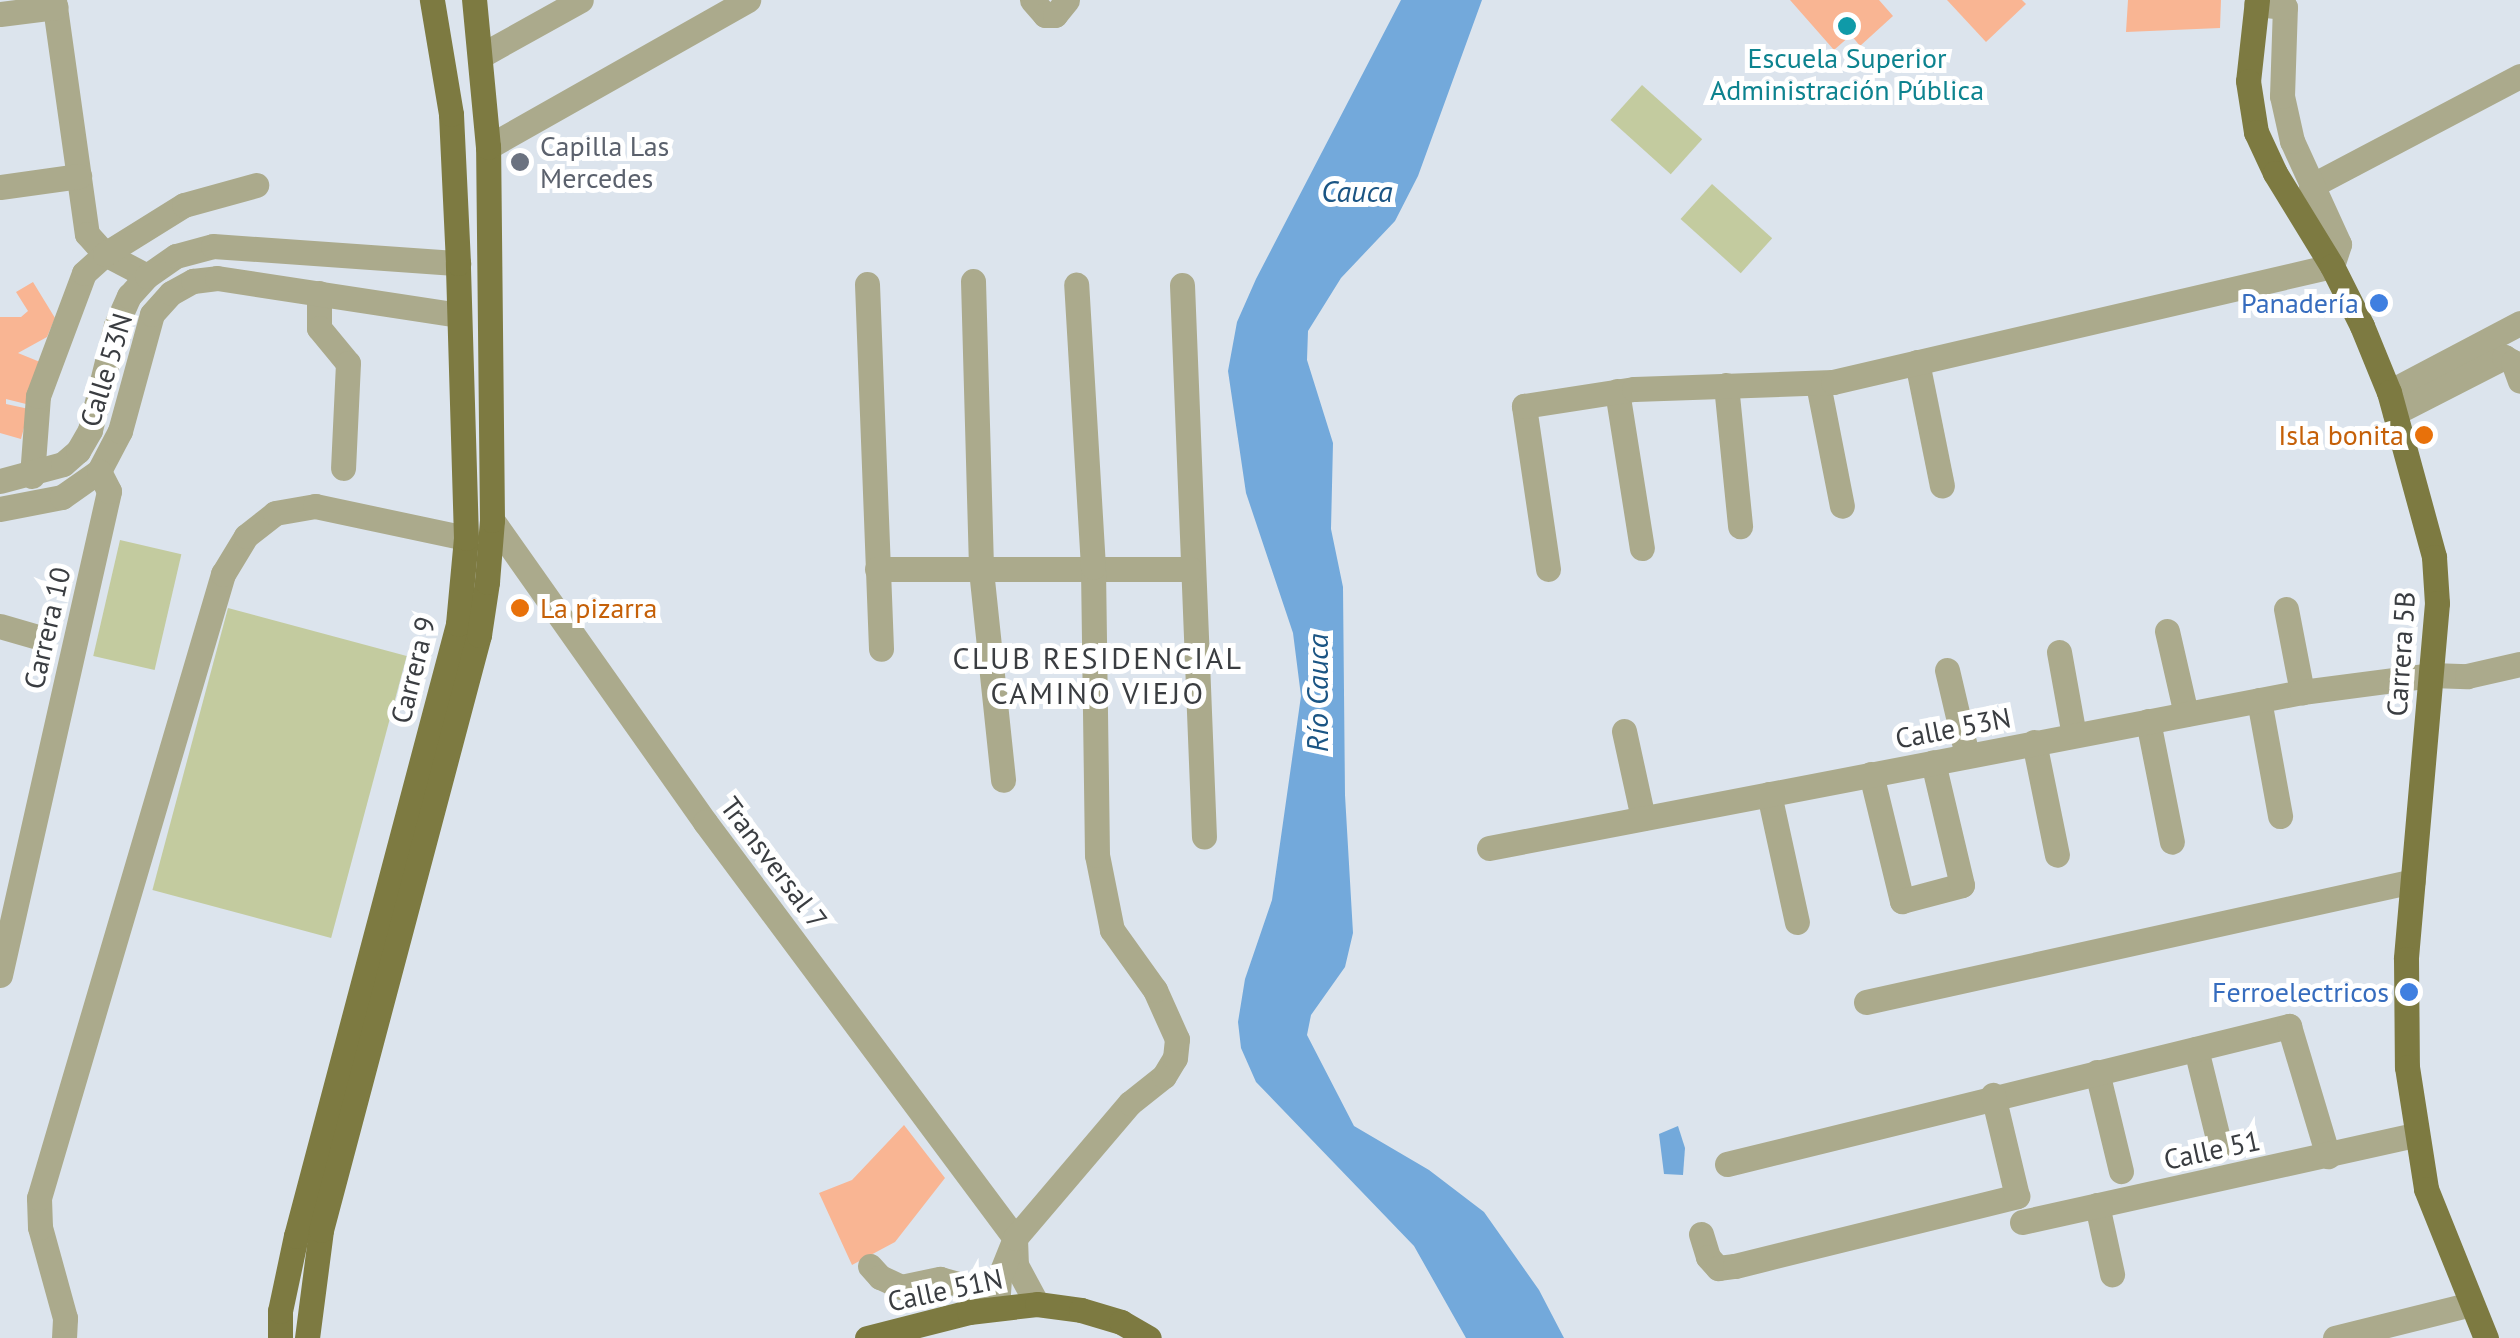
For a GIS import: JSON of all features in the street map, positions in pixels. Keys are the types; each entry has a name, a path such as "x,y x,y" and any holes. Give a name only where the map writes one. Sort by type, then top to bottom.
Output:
{"main road":[{"name":"Carrera 9","path":"280,1338 280,1311 296,1236 458,624 466,538 458,262 451,114 432,0"},
{"name":"Carrera 9","path":"307,1338 320,1230 479,635 492,520 488,146 474,0"},
{"name":"Carrera 5B","path":"2257,2 2248,81 2256,132 2274,174 2332,266 2392,403 2434,557 2438,603 2404,1009 2414,1136 2426,1189 2486,1338"},
{"name":"Calle 51N","path":"867,1338 997,1301 1037,1304 1108,1318 1149,1338"}],"street":[{"path":"488,146 748,0"},
{"path":"1032,0 1045,16 1055,15 1067,0"},
{"path":"482,55 574,2"},
{"path":"1548,570 1524,406 1617,392 1726,384 1818,384 2332,266 2339,244 2292,141 2282,96 2286,7 2257,2"},
{"path":"0,14 55,4 87,234 105,254 147,276"},
{"path":"2311,186 2520,76"},
{"path":"0,187 79,176"},
{"path":"32,476 43,380 84,273 105,254 184,205 256,184"},
{"name":"Calle 53N","path":"0,482 32,476 63,464 90,430 116,325 129,296 147,276 176,256 213,246 458,262"},
{"name":"Calle 53N","path":"0,508 62,497 99,471 120,431 142,338 152,314 171,293 192,281 217,278 458,315"},
{"path":"973,281 981,570 1003,780"},
{"path":"867,284 881,649"},
{"path":"870,1266 880,1277 902,1287 940,1279 997,1301 1005,1256 1015,1238 1130,1103 1164,1076 1176,1058 1177,1039 1155,990 1112,930 1096,855 1094,567 1076,284"},
{"path":"1182,285 1190,569 1204,837"},
{"path":"320,293 319,328 348,363 344,468"},
{"path":"2392,403 2520,323"},
{"path":"2392,403 2504,358 2512,362 2520,381"},
{"path":"1917,362 1942,486"},
{"path":"1726,384 1740,526"},
{"path":"1818,384 1842,506"},
{"path":"1617,392 1642,548"},
{"name":"Carrera 10","path":"0,975 109,491 99,471"},
{"path":"64,1338 64,1318 40,1228 39,1198 223,574 246,536 275,513 315,506 466,538"},
{"name":"Transversal 7","path":"492,520 705,822 1015,1238"},
{"path":"878,569 1190,569"},
{"path":"2286,609 2302,692"},
{"path":"0,626 41,638"},
{"path":"2167,631 2186,714"},
{"path":"2059,652 2074,735"},
{"name":"Calle 53N","path":"1489,848 2302,692 2430,675 2467,676 2520,664"},
{"path":"1946,670 1967,756"},
{"path":"2259,700 2280,816"},
{"path":"2148,722 2172,842"},
{"path":"1624,731 1643,818"},
{"path":"2034,742 2057,855"},
{"path":"1871,774 1902,901 1962,886 1933,762"},
{"path":"1768,794 1798,922"},
{"path":"1866,1002 2413,881"},
{"path":"1727,1164 2289,1026 2328,1156"},
{"path":"2196,1049 2220,1147"},
{"path":"2097,1072 2121,1170"},
{"path":"1701,1234 1708,1257 1718,1268 1735,1266 2017,1196 1993,1096"},
{"name":"Calle 51","path":"2022,1222 2414,1136"},
{"path":"2098,1205 2112,1274"},
{"path":"1015,1238 1016,1265 1037,1304"},
{"path":"2335,1338 2471,1304"}],"green space":[{"path":"1642,85 1702,139 1671,174 1611,120"},
{"path":"1712,184 1772,238 1741,273 1681,219"},
{"path":"120,540 181,554 155,670 93,656"},
{"path":"228,608 407,656 331,938 152,890"}],"water":[{"name":"Cauca","path":"1401,0 1482,0 1418,176 1395,221 1341,278 1308,331 1307,360 1333,443 1331,529 1343,587 1345,795 1353,933 1345,967 1311,1015 1307,1035 1354,1126 1429,1170 1484,1212 1539,1290 1564,1338 1466,1338 1414,1246 1256,1082 1241,1048 1238,1022 1245,979 1272,900 1301,696 1293,633 1246,493 1228,371 1237,322 1256,279"},
{"path":"1678,1126 1685,1148 1683,1175 1664,1174 1659,1134"}],"building":[{"name":"Escuela Superior Administración Pública","path":"1790,0 1879,0 1893,16 1860,46 1851,35 1834,50"},
{"name":"Escuela Superior Administración Pública","path":"1947,0 2022,0 2026,4 1986,42"},
{"path":"2128,0 2221,0 2220,28 2126,32"},
{"path":"33,282 55,318 47,337 18,353 40,362 30,405 6,399 6,404 29,409 21,439 0,433 0,317 21,317 28,311 16,292"},
{"path":"904,1125 945,1178 895,1242 852,1265 819,1193 852,1180"}],"place":[{"name":"Escuela Superior Administración Pública","path":"1847,26"},
{"name":"Capilla Las Mercedes","path":"520,162"},
{"name":"Panadería","path":"2379,303"},
{"name":"Isla bonita","path":"2424,435"},
{"name":"La pizarra","path":"520,608"},
{"name":"Ferroelectricos","path":"2409,992"}],"district":[{"name":"CLUB RESIDENCIAL CAMINO VIEJO","path":"1098,675"}],"water label":[{"name":"Río Cauca","path":"1317,693"}]}
